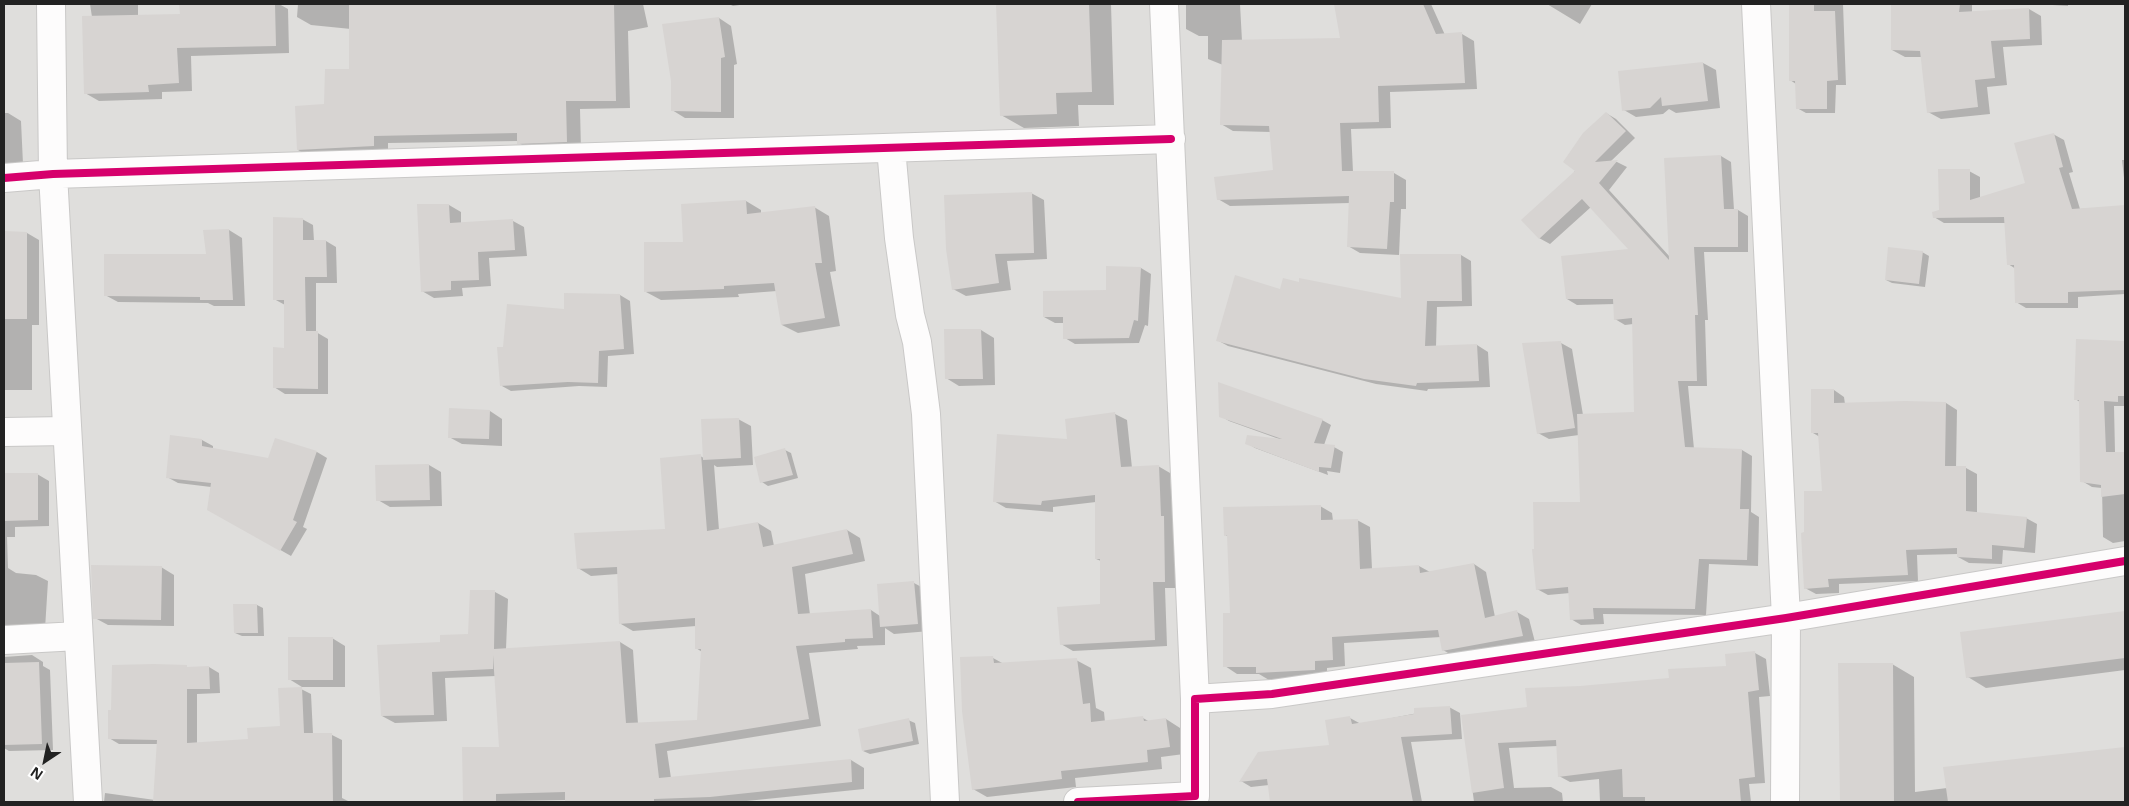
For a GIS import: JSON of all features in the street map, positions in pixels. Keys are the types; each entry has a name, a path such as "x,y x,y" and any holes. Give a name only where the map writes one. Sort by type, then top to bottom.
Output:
{"street":[{"path":"51,4 53,174 88,802"},
{"path":"1078,802 1195,799 1195,699 1164,4"},
{"path":"1756,4 1786,618 1785,802"},
{"path":"4,178 53,174 1171,140"},
{"path":"891,148 898,238 910,315 917,342 926,414 945,802"},
{"path":"4,432 67,431"},
{"path":"1195,699 1272,694 1786,618 2125,561"},
{"path":"4,640 78,636"}],"shaded area":[{"path":"4,4 2125,4 2125,802 4,802"}],"building":[{"path":"179,4 275,4 276,46 177,48 179,83 148,85 149,92 84,94 82,16 180,14"},
{"path":"349,4 614,4 616,101 566,101 567,142 517,144 517,133 374,136 374,146 297,150 295,106 324,104 325,69 349,69"},
{"path":"996,4 1089,4 1092,92 1056,93 1057,114 1000,116"},
{"path":"1334,4 1423,4 1436,34 1462,32 1465,83 1378,86 1379,122 1340,123 1342,171 1394,171 1394,202 1390,202 1387,249 1347,247 1349,196 1217,200 1214,177 1273,170 1269,126 1220,125 1222,40 1340,38"},
{"path":"1789,4 1814,4 1814,11 1835,11 1838,80 1827,81 1827,109 1796,109 1795,81 1789,81"},
{"path":"1891,4 1960,4 1959,12 2029,8 2030,39 1991,41 1995,78 1975,80 1978,107 1927,113 1920,51 1891,50"},
{"path":"719,17 725,57 721,58 721,112 671,111 671,81 662,24"},
{"path":"1703,62 1708,101 1662,106 1661,97 1650,108 1622,111 1618,71"},
{"path":"1606,112 1626,131 1595,162 1618,160 1599,183 1669,260 1664,158 1721,155 1724,209 1738,209 1738,247 1694,247 1698,315 1695,315 1697,381 1678,381 1685,447 1742,449 1740,509 1749,509 1747,560 1699,559 1695,609 1593,608 1594,619 1570,620 1568,587 1536,590 1532,549 1534,549 1533,502 1580,502 1577,414 1634,412 1632,318 1614,320 1613,299 1566,299 1561,256 1628,249 1582,199 1539,239 1521,220 1575,171 1563,162 1583,133"},
{"path":"2054,133 2063,167 2059,168 2072,209 2125,205 2125,290 2068,292 2068,303 2015,303 2014,265 2007,265 2004,217 1933,218 1932,212 1939,210 1938,169 1970,169 1970,200 2025,183 2014,143"},
{"path":"1032,192 1034,253 995,254 999,283 952,290 946,249 944,195"},
{"path":"746,200 747,214 815,206 822,263 815,263 825,318 781,325 774,283 724,286 724,289 644,292 644,242 683,242 681,204"},
{"path":"417,204 449,204 450,223 513,219 515,250 478,252 479,280 451,281 451,290 421,292"},
{"path":"273,217 303,218 303,240 326,240 327,277 305,277 306,331 318,331 318,389 273,388 273,347 284,348 284,300 273,300"},
{"path":"229,229 233,300 200,300 200,297 104,296 104,254 206,254 203,230"},
{"path":"4,231 27,232 27,319 4,319"},
{"path":"1888,247 1923,251 1919,284 1885,280"},
{"path":"1400,254 1461,254 1462,301 1427,301 1425,346 1477,344 1479,381 1417,383 1416,386 1364,379 1216,341 1235,275 1280,289 1283,278 1299,282 1299,278 1401,298"},
{"path":"1106,266 1141,267 1138,321 1134,320 1129,338 1063,339 1063,317 1043,317 1043,291 1106,290"},
{"path":"564,293 620,294 624,349 599,351 598,383 568,382 500,386 497,347 503,347 507,304 564,309"},
{"path":"944,329 981,329 983,379 945,379"},
{"path":"2076,339 2125,341 2125,396 2118,396 2118,402 2104,401 2106,452 2125,452 2125,494 2101,497 2101,485 2080,482 2079,400 2074,400"},
{"path":"1561,341 1575,428 1537,434 1522,343"},
{"path":"1218,382 1323,419 1314,443 1335,445 1331,468 1319,467 1319,472 1245,444 1247,435 1282,439 1219,417"},
{"path":"1811,389 1834,389 1834,403 1946,402 1945,466 1966,466 1966,511 2027,517 2024,548 1992,545 1992,559 1957,557 1957,548 1906,550 1908,575 1828,579 1829,587 1804,589 1801,533 1804,532 1804,491 1822,491 1818,433 1811,433"},
{"path":"449,408 490,410 489,439 448,438"},
{"path":"1115,412 1121,467 1159,465 1161,516 1164,516 1165,582 1153,582 1155,640 1060,645 1057,607 1100,604 1100,559 1095,559 1095,495 1042,501 1041,505 993,502 997,434 1067,439 1065,419"},
{"path":"739,418 741,458 703,460 701,419"},
{"path":"170,435 202,439 202,446 268,458 275,438 317,451 293,520 297,522 280,551 207,510 211,483 166,478"},
{"path":"785,448 793,475 760,483 754,457"},
{"path":"701,454 707,531 758,522 763,547 847,529 853,554 792,567 798,614 871,609 873,638 845,639 845,642 796,646 809,719 655,744 659,778 851,759 852,782 710,797 654,799 654,802 565,802 565,792 496,794 496,802 463,802 462,747 499,747 493,655 493,669 432,672 434,715 381,716 377,645 440,642 440,635 468,634 470,590 495,590 494,649 620,641 626,723 697,720 701,649 695,649 695,618 619,624 617,567 577,569 574,533 665,529 660,458"},
{"path":"429,464 430,500 376,501 375,465"},
{"path":"4,473 38,473 38,520 4,521"},
{"path":"1321,505 1321,520 1358,519 1360,569 1419,565 1420,573 1474,563 1485,618 1517,610 1523,636 1442,651 1438,630 1332,637 1333,660 1315,661 1315,670 1256,673 1256,667 1223,667 1223,613 1230,613 1227,535 1224,536 1223,507"},
{"path":"91,565 162,566 161,620 93,619"},
{"path":"914,581 918,624 880,627 877,584"},
{"path":"233,604 257,604 258,633 234,633"},
{"path":"2125,611 2125,658 1966,678 1960,632"},
{"path":"288,637 333,637 333,680 288,680"},
{"path":"1755,651 1759,690 1748,692 1755,777 1739,779 1741,802 1645,802 1645,797 1623,797 1622,769 1558,777 1556,740 1498,743 1504,788 1472,793 1461,715 1527,707 1525,688 1580,686 1669,678 1668,669 1726,666 1725,654"},
{"path":"993,656 994,663 1077,658 1083,704 1090,703 1091,722 1143,716 1144,721 1166,718 1170,747 1147,750 1148,762 1061,771 1062,779 972,790 962,711 960,657"},
{"path":"39,662 42,744 4,745 4,663"},
{"path":"1838,663 1893,663 1894,802 1840,802"},
{"path":"112,665 187,665 187,667 209,666 210,689 187,689 187,743 248,739 247,728 280,726 278,688 302,687 304,733 332,733 333,802 153,802 157,740 108,739 108,710 111,710"},
{"path":"1450,706 1452,734 1401,737 1413,802 1270,802 1267,779 1239,782 1258,752 1329,745 1325,720 1350,716 1352,724 1414,714 1414,708"},
{"path":"909,718 913,741 862,751 858,729"},
{"path":"2125,747 2125,802 1948,802 1943,767"}],"cycle path":[{"path":"4,178 53,174 1171,139"},
{"path":"1078,802 1195,796 1195,699 1272,694 1786,618 2125,561"}]}
